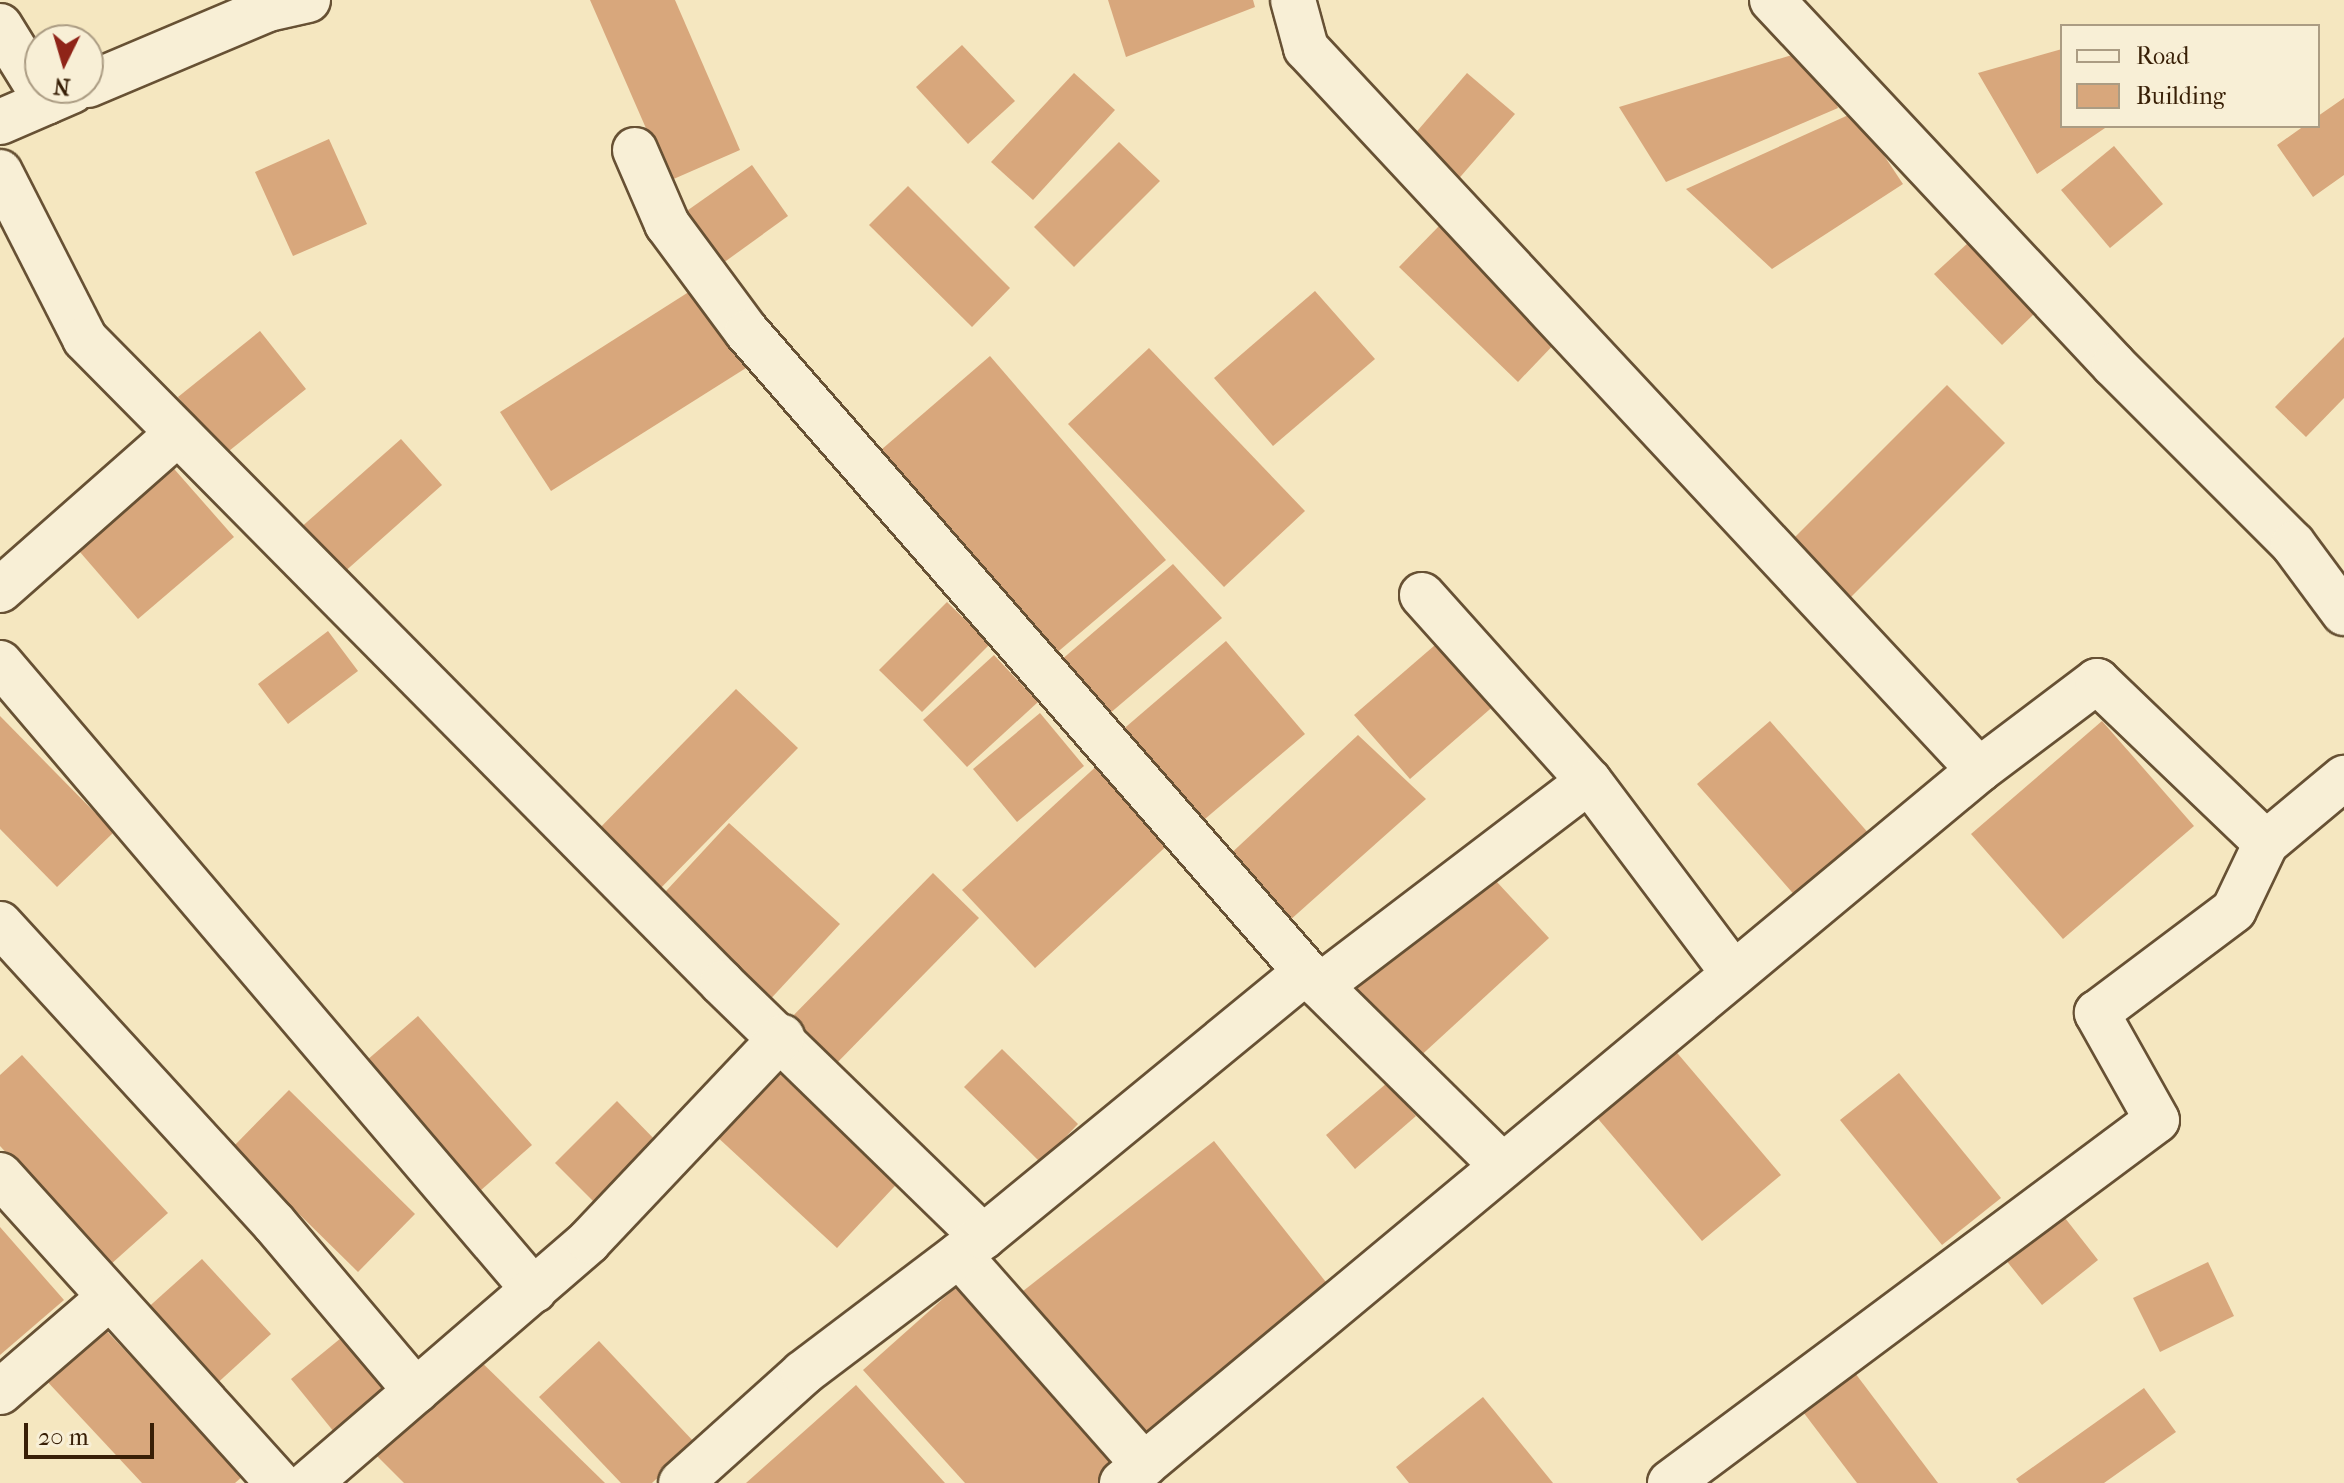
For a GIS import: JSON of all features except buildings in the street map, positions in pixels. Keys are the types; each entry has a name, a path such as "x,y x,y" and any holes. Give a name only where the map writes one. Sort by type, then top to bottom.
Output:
{"street":[{"path":"104,78 268,9 308,0"},
{"path":"1293,0 1306,48 1979,770"},
{"path":"1772,0 2114,365 2293,544 2341,602"},
{"path":"0,26 24,52"},
{"path":"0,122 42,104"},
{"path":"635,150 667,224 747,332 1313,979 1503,1166"},
{"path":"0,172 85,339 722,983 782,1037 971,1246 1133,1474 1979,770 2097,681 2266,843"},
{"path":"0,590 178,433"},
{"path":"1422,595 1589,781 1734,974"},
{"path":"0,663 534,1290"},
{"path":"1670,1483 2157,1120 2097,1013 2234,910 2266,843 2344,778"},
{"path":"681,1483 803,1373 1313,979 1589,781"},
{"path":"0,924 274,1223 416,1391"},
{"path":"309,1483 600,1230 782,1037"},
{"path":"0,1175 278,1483"},
{"path":"0,1392 110,1297"}]}
